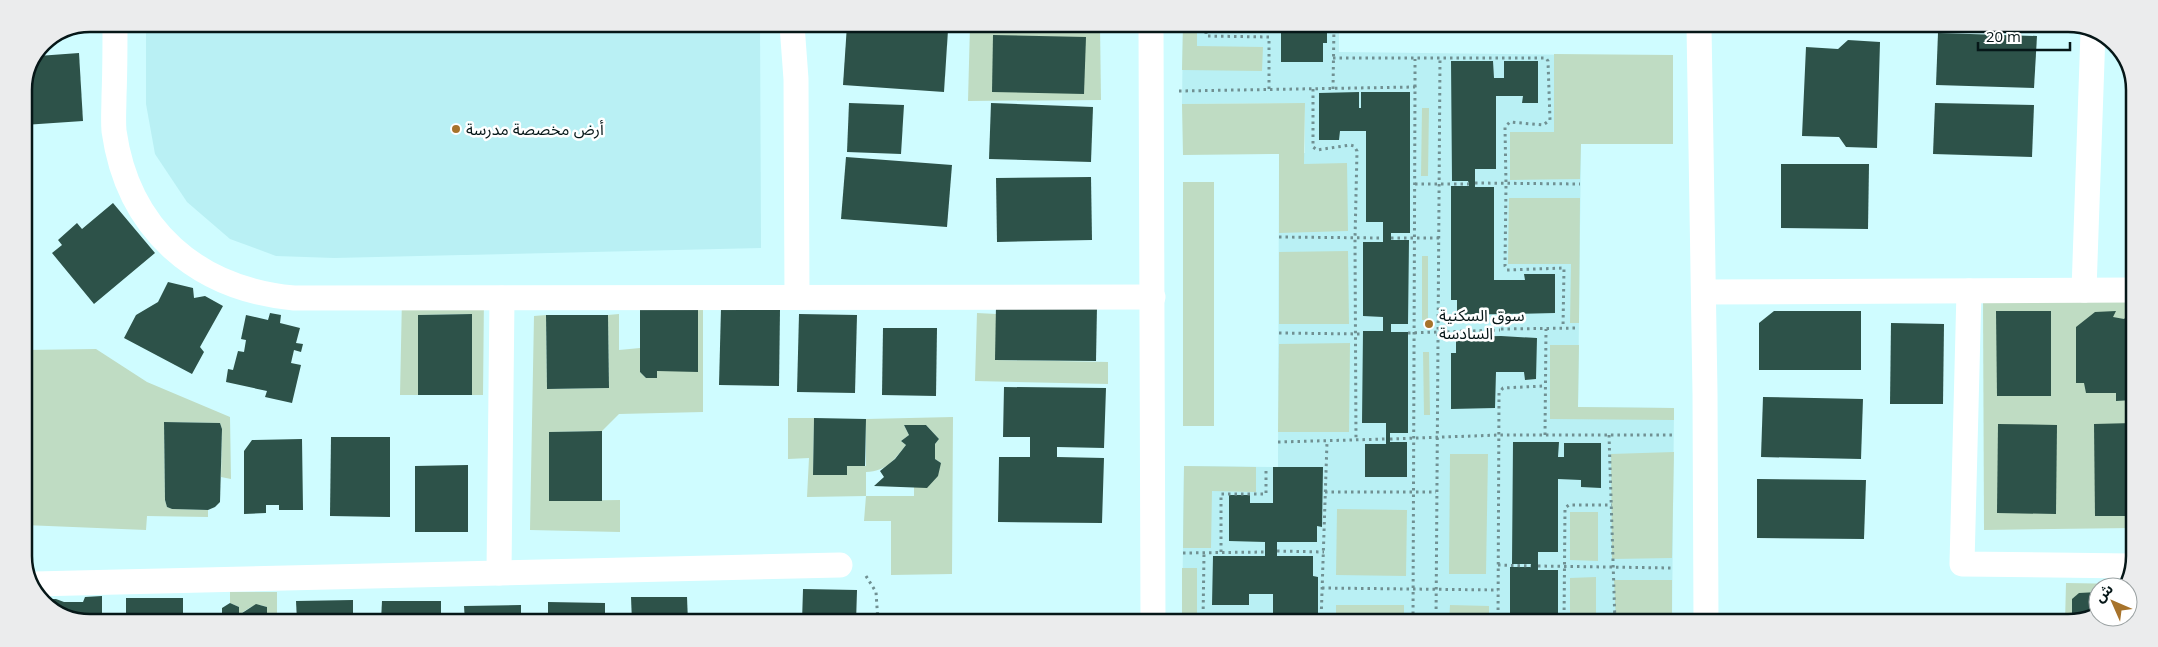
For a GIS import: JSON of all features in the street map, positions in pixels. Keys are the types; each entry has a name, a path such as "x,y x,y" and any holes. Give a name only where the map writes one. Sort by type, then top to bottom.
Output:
{"street":[{"path":"116,32 114,129 126,181 138,205 153,226 191,264 215,278 266,296 294,298 1153,297"},
{"path":"793,32 796,79 797,297"},
{"path":"1151,32 1153,614"},
{"path":"1699,32 1704,292 1706,614"},
{"path":"2084,290 2094,39"},
{"path":"1704,292 2125,290"},
{"path":"1970,291 1962,564 2125,566"},
{"path":"498,573 502,298"},
{"path":"39,584 840,565"}],"path":[{"path":"1206,32 1206,36 1269,37 1269,90"},
{"path":"1333,88 1334,32"},
{"path":"1333,58 1546,58 1548,61 1550,120 1543,125 1510,122 1504,127 1506,184 1505,268 1564,268 1564,328"},
{"path":"1413,614 1416,58"},
{"path":"1436,614 1440,58"},
{"path":"1152,91 1415,87"},
{"path":"1313,89 1312,145 1315,149 1350,145 1354,146 1357,151 1355,239 1356,441"},
{"path":"1475,183 1580,184"},
{"path":"1415,184 1469,184"},
{"path":"1279,237 1383,238"},
{"path":"1391,238 1439,238"},
{"path":"1408,333 1579,328"},
{"path":"1545,435 1546,329"},
{"path":"1279,334 1362,334"},
{"path":"1498,614 1499,393 1504,388 1544,386"},
{"path":"1278,442 1326,442 1500,435 1674,435"},
{"path":"1609,435 1615,614"},
{"path":"1321,614 1326,442"},
{"path":"1222,552 1221,494 1266,494 1266,467"},
{"path":"1325,492 1436,492"},
{"path":"1564,614 1566,506 1612,505"},
{"path":"1277,551 1324,552"},
{"path":"1183,553 1265,552"},
{"path":"1203,614 1204,553"},
{"path":"840,565 859,570 873,584 876,592 877,614"},
{"path":"1498,565 1531,566"},
{"path":"1538,566 1672,568"},
{"path":"1322,588 1413,591 1498,590"}],"shaded area":[{"name":"أرض مخصصة مدرسة","path":"146,32 760,32 761,248 334,258 276,256 230,239 187,202 155,154 146,104"},
{"name":"سوق السكنية السادسة","path":"1183,32 1339,32 1339,52 1582,55 1578,407 1674,408 1672,614 1182,614 1184,466 1278,467 1279,154 1305,153 1305,103 1182,104"}],"green space":[{"path":"970,32 1100,32 1101,100 968,101"},
{"path":"1183,32 1197,32 1197,46 1263,47 1262,71 1182,70"},
{"path":"1554,54 1673,55 1673,144 1581,144 1580,179 1510,180 1510,132 1554,132"},
{"path":"1305,103 1304,164 1347,163 1348,231 1279,233 1279,154 1183,155 1182,104"},
{"path":"1422,108 1429,108 1428,176 1421,176"},
{"path":"1183,182 1214,182 1214,426 1183,426"},
{"path":"1509,198 1580,198 1579,323 1570,323 1571,264 1508,264"},
{"path":"1348,251 1349,324 1279,324 1279,252"},
{"path":"1422,256 1428,256 1428,320 1422,320"},
{"path":"484,295 483,395 472,395 472,314 418,315 418,395 400,395 402,297"},
{"path":"2125,296 2126,528 1984,530 1983,297"},
{"path":"703,305 703,412 619,414 602,431 549,432 549,501 620,500 620,532 530,530 534,316 546,315 547,389 609,388 608,315 619,314 619,350 640,348 640,372 646,378 656,378 657,371 698,308"},
{"path":"977,313 996,314 996,360 1108,362 1108,384 975,381"},
{"path":"1350,343 1349,432 1278,432 1279,344"},
{"path":"1550,345 1579,345 1578,407 1674,408 1674,420 1550,419"},
{"path":"96,349 147,382 230,417 231,479 221,477 222,429 220,423 164,422 165,500 167,507 172,509 208,510 208,517 147,516 146,530 33,525 33,350"},
{"path":"1423,352 1429,352 1430,415 1424,415"},
{"path":"953,417 952,574 891,575 891,521 864,521 866,496 807,497 809,458 788,459 788,418 814,418 813,475 847,475 847,466 866,466 866,419","holes":["904,425 926,425 939,439 935,444 935,459 941,463 914,487 914,496 866,496 866,472 879,470 889,464 906,445 901,441 909,435"]},
{"path":"1674,452 1672,558 1612,559 1611,454"},
{"path":"1450,454 1488,454 1486,574 1449,574"},
{"path":"1184,466 1256,467 1256,492 1212,491 1211,548 1183,548"},
{"path":"1337,509 1407,510 1406,576 1336,575"},
{"path":"1570,512 1598,512 1598,561 1570,560"},
{"path":"1182,568 1197,568 1197,614 1182,614"},
{"path":"1596,577 1596,614 1570,614 1570,578"},
{"path":"1614,580 1672,580 1672,614 1616,614"},
{"path":"2066,583 2088,583 2088,610 2065,614"},
{"path":"230,592 277,592 277,614 267,614 267,607 259,605 252,606 239,614 239,607 230,603"},
{"path":"1336,605 1404,605 1404,614 1336,614"},
{"path":"1450,605 1489,606 1489,614 1450,614"}],"building":[{"path":"847,32 948,32 944,92 843,85"},
{"path":"1281,32 1327,32 1327,43 1323,43 1323,62 1281,62"},
{"path":"1938,33 2037,36 2034,88 1936,85"},
{"path":"993,35 1086,37 1084,94 992,92"},
{"path":"1848,40 1880,42 1877,148 1846,147 1839,137 1802,136 1806,47 1838,49"},
{"path":"79,53 83,121 32,124 34,79 37,68 44,56"},
{"path":"1451,61 1493,61 1494,78 1504,78 1504,61 1538,61 1538,103 1522,103 1523,96 1496,96 1496,169 1475,169 1475,187 1494,187 1494,280 1525,280 1524,274 1555,274 1555,313 1457,315 1457,300 1451,300 1451,186 1469,186 1469,184 1468,181 1452,181"},
{"path":"1359,92 1359,108 1361,108 1361,92 1410,92 1410,233 1391,233 1391,240 1409,240 1408,324 1391,324 1391,332 1408,332 1408,433 1390,433 1390,442 1407,442 1407,477 1365,477 1365,444 1386,444 1386,423 1362,423 1363,331 1383,331 1383,317 1363,316 1363,242 1383,242 1383,222 1366,222 1366,131 1340,131 1339,140 1319,140 1319,93"},
{"path":"849,103 904,105 901,154 847,152"},
{"path":"991,103 1093,107 1091,162 989,159"},
{"path":"1935,103 2034,105 2032,157 1933,154"},
{"path":"846,157 952,165 947,227 841,219"},
{"path":"1781,164 1869,164 1868,229 1781,228"},
{"path":"1091,177 1092,240 997,242 996,178"},
{"path":"113,203 155,253 94,304 52,253 62,245 58,240 77,223 82,229"},
{"path":"168,282 193,288 194,298 205,296 223,306 200,347 204,352 192,374 124,338 136,315 158,302"},
{"path":"996,305 1097,306 1096,361 995,360"},
{"path":"698,308 698,372 657,371 657,378 646,378 640,372 640,310"},
{"path":"721,308 780,309 779,386 719,385"},
{"path":"1774,311 1861,311 1861,370 1759,370 1759,323"},
{"path":"1996,311 2051,311 2051,396 1997,396"},
{"path":"2116,311 2113,317 2124,319 2125,318 2126,400 2116,401 2116,393 2086,393 2084,383 2076,383 2076,327 2095,312"},
{"path":"270,313 281,315 280,323 300,328 296,343 303,344 301,352 294,350 291,363 301,365 292,403 265,397 267,391 226,382 228,369 233,370 238,351 244,352 246,340 241,339 246,315 268,320"},
{"path":"472,314 472,395 418,395 418,315"},
{"path":"799,314 857,315 855,393 797,392"},
{"path":"546,315 608,315 609,388 547,389"},
{"path":"1891,323 1944,324 1943,404 1890,404"},
{"path":"883,328 937,328 936,396 882,395"},
{"path":"1501,336 1537,338 1536,379 1525,380 1524,372 1496,372 1495,408 1451,409 1451,353 1456,353 1456,337"},
{"path":"1004,387 1106,388 1104,448 1057,447 1057,457 1104,458 1102,523 998,522 999,457 1030,457 1030,437 1003,437"},
{"path":"1763,397 1863,399 1861,459 1761,457"},
{"path":"814,418 866,419 865,466 847,466 847,475 813,475"},
{"path":"164,422 220,423 222,429 220,502 215,507 208,510 172,509 167,507 165,500"},
{"path":"2126,423 2126,516 2095,516 2094,424"},
{"path":"1998,424 2057,425 2056,514 1997,513"},
{"path":"904,425 926,425 939,439 935,444 935,459 941,463 938,476 927,488 874,486 884,477 880,471 895,459 906,445 901,441 909,435"},
{"path":"602,431 602,501 549,501 549,432"},
{"path":"331,437 390,437 390,517 330,516"},
{"path":"302,439 303,510 279,510 279,505 266,505 266,513 244,514 244,451 252,440"},
{"path":"1513,442 1559,442 1558,457 1564,457 1564,443 1601,443 1601,488 1581,487 1581,480 1558,479 1558,552 1538,552 1538,570 1558,570 1558,614 1510,614 1510,567 1531,567 1531,564 1512,564"},
{"path":"468,465 468,532 415,532 415,466"},
{"path":"1273,467 1323,467 1322,527 1317,526 1317,542 1277,542 1277,556 1313,556 1313,576 1318,577 1318,614 1273,614 1273,594 1249,594 1249,605 1212,605 1213,556 1265,556 1265,542 1229,541 1229,495 1250,495 1250,503 1273,503"},
{"path":"1757,479 1866,480 1864,539 1757,538"},
{"path":"803,589 857,590 856,614 802,614"},
{"path":"2079,593 2088,593 2088,610 2072,614 2072,599"},
{"path":"102,596 102,614 76,613 58,605 51,599 64,602 83,602 85,597"},
{"path":"631,597 687,597 688,614 632,614"},
{"path":"126,598 183,598 183,614 126,614"},
{"path":"353,600 353,614 297,614 296,601"},
{"path":"382,601 441,601 441,614 381,614"},
{"path":"548,602 605,603 605,614 548,614"},
{"path":"230,603 239,607 239,614 222,614 222,608"},
{"path":"256,604 267,607 267,614 241,614"},
{"path":"521,605 521,614 465,614 464,606"}],"place":[{"name":"أرض مخصصة مدرسة","path":"456,129"},
{"name":"سوق السكنية السادسة","path":"1429,324"}]}
